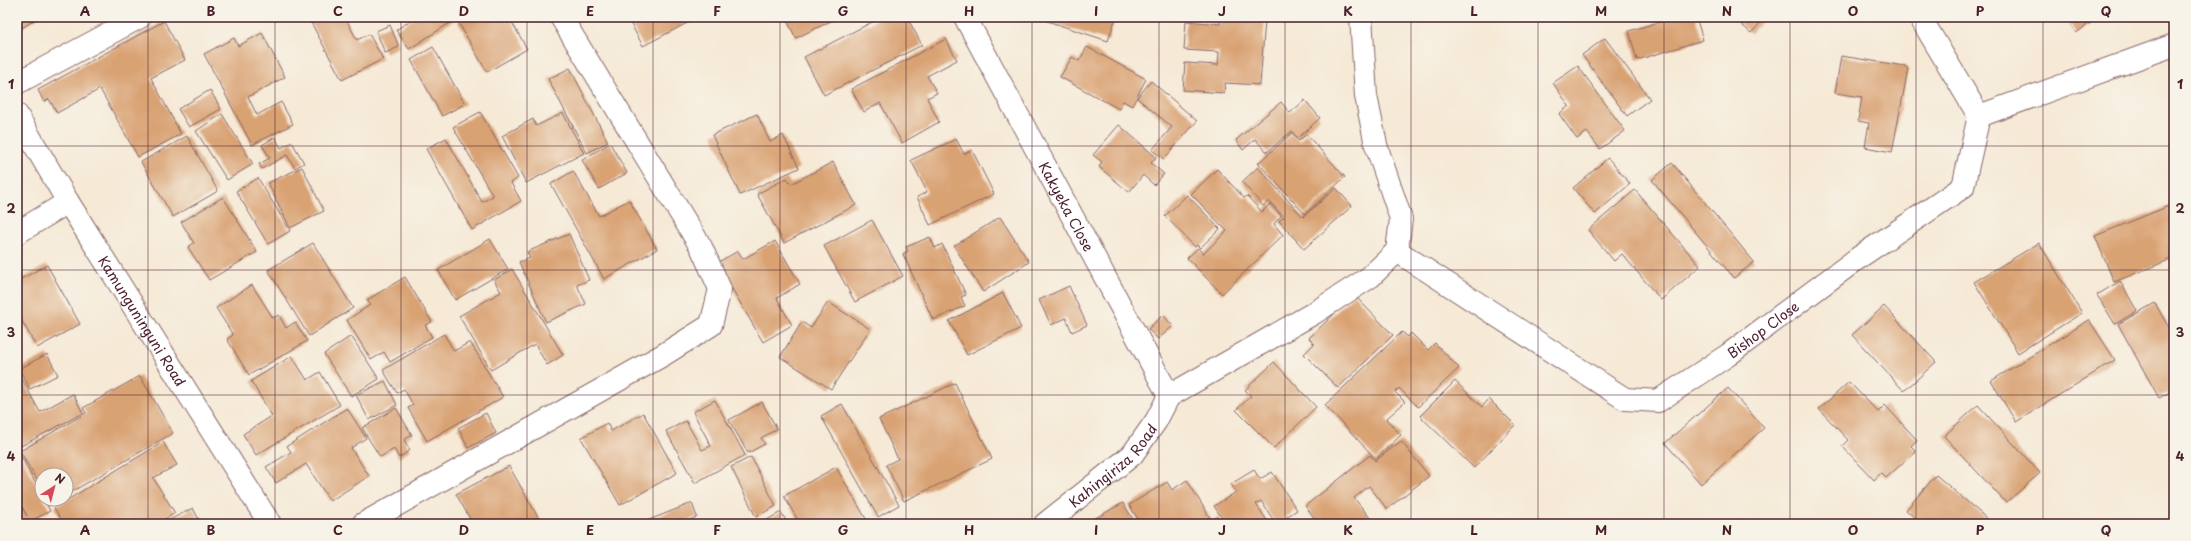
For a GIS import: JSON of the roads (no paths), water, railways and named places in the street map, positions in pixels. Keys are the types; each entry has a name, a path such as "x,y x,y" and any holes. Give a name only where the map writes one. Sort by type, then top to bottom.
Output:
{"street":[{"path":"17,83 140,17"},
{"path":"363,524 662,355 711,325 720,289 701,247 561,17"},
{"name":"Kakyeka Close","path":"965,17 1169,396"},
{"path":"1169,396 1314,313 1370,277 1398,251 1401,219 1376,145 1366,96 1361,17"},
{"path":"1920,17 1979,116 2174,45"},
{"name":"Kamunguninguni Road","path":"17,116 68,202 270,524"},
{"name":"Bishop Close","path":"1398,251 1625,400 1658,402 1728,355 1861,256 1963,187 1979,116"},
{"path":"17,233 68,202"},
{"name":"Kahingiriza Road","path":"1044,524 1132,455 1156,421 1169,396"}]}
